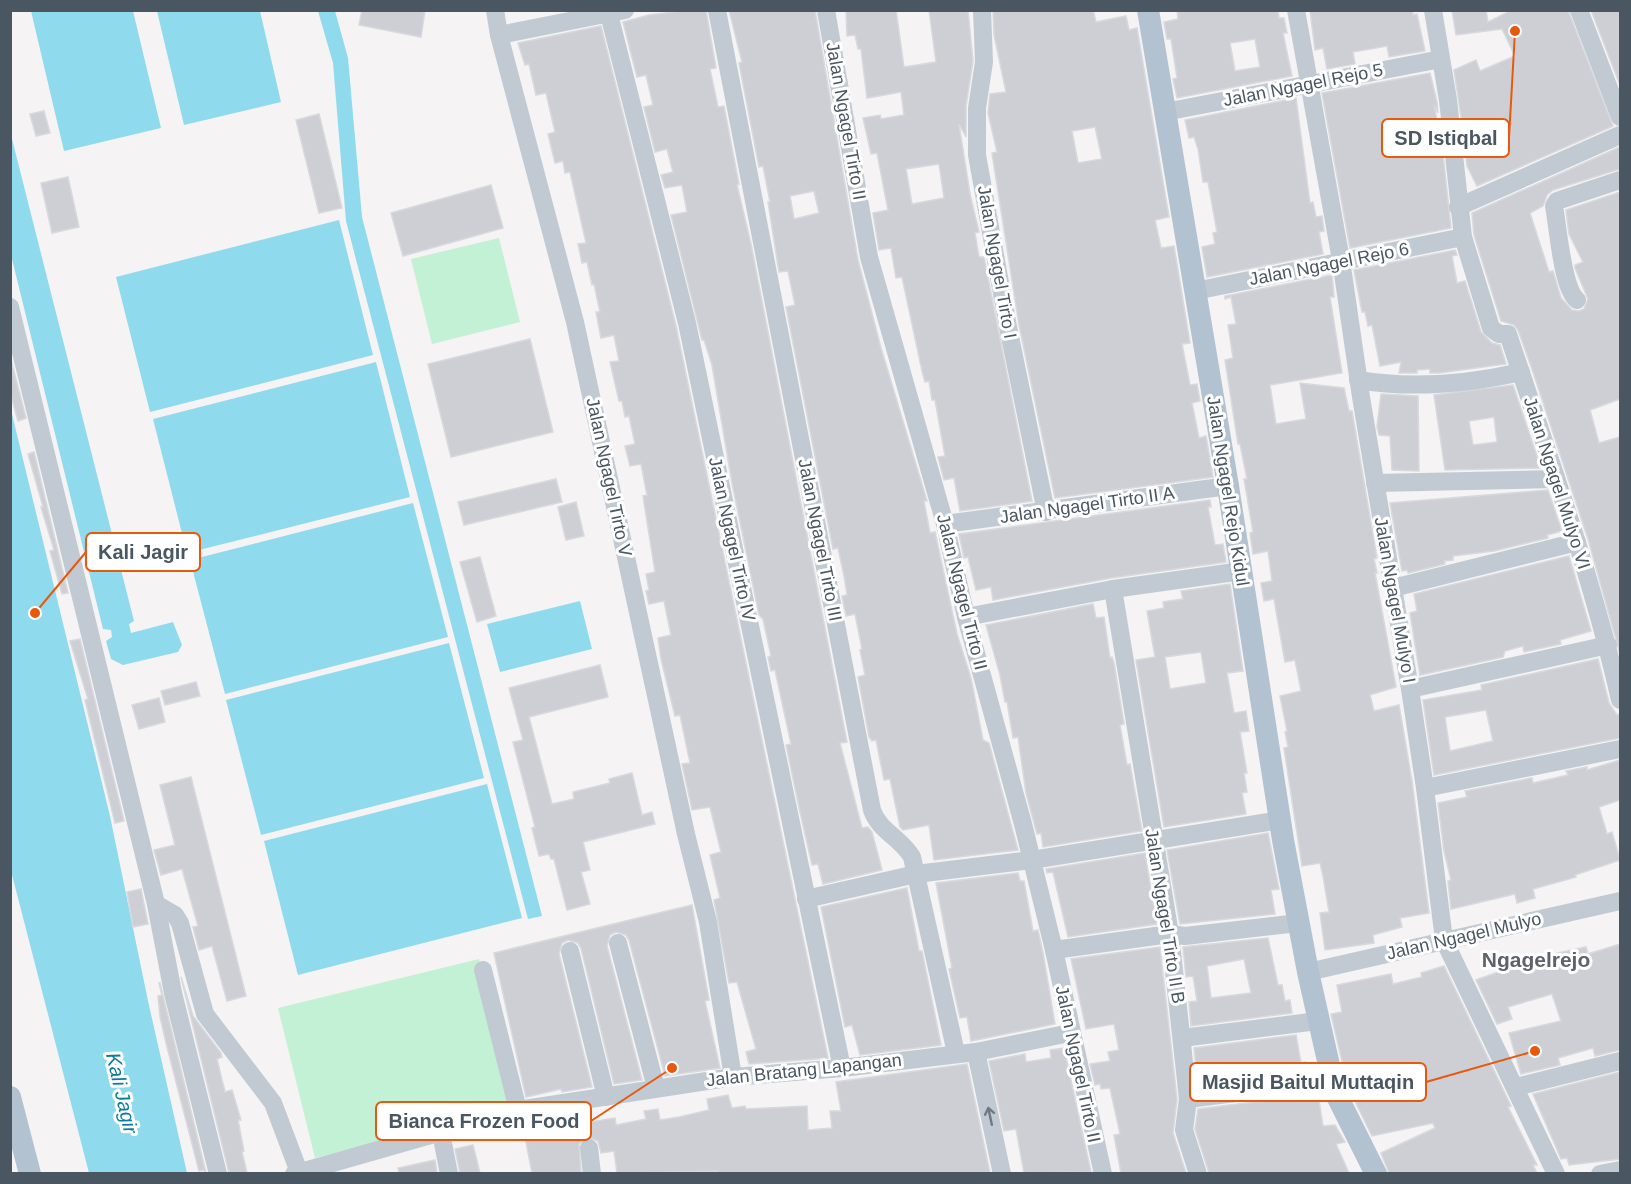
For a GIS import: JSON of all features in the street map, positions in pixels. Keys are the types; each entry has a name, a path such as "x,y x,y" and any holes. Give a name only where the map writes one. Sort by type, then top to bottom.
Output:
{"main road":[{"name":"Jalan Ngagel Rejo Kidul","path":"1148,10 1298,922 1332,1081 1376,1173"},
{"path":"10,1097 22,1160"}],"street":[{"name":"Jalan Ngagel Tirto V","path":"495,10 499,35 575,322 686,834 708,922 733,1077"},
{"name":"Jalan Ngagel Tirto III","path":"717,10 872,810 880,826 906,848 916,874 956,1053"},
{"name":"Jalan Ngagel Tirto II","path":"826,10 869,257 945,524 966,617 1032,860 1102,1173"},
{"name":"Jalan Ngagel Tirto I","path":"982,10 984,62 977,108 977,155 1008,327 1047,512"},
{"name":"Jalan Ngagel Mulyo I","path":"1296,10 1341,260 1358,380 1410,689 1425,788 1438,910 1444,940 1556,1173"},
{"path":"1432,10 1450,118 1463,237"},
{"path":"1580,10 1620,117"},
{"path":"499,35 617,12"},
{"name":"Jalan Ngagel Tirto IV","path":"617,12 687,323 842,1068"},
{"name":"Jalan Ngagel Rejo 5","path":"1165,112 1441,59"},
{"path":"1458,207 1620,135"},
{"path":"1577,300 1572,295 1567,280 1554,206 1557,201 1620,180"},
{"name":"Jalan Ngagel Rejo 6","path":"1195,291 1463,237"},
{"name":"Jalan Ngagel Mulyo VI","path":"1463,237 1491,328 1499,334 1508,334 1521,372 1577,542 1608,645 1620,700"},
{"path":"10,307 156,904 173,993 218,1173"},
{"path":"1358,380 1393,386 1482,381 1521,372"},
{"path":"1375,483 1555,479"},
{"name":"Jalan Ngagel Tirto II A","path":"945,524 1228,486"},
{"path":"1393,588 1577,542"},
{"path":"966,617 1113,590 1242,571"},
{"name":"Jalan Ngagel Tirto II B","path":"1113,590 1170,934 1188,1099 1186,1140 1198,1173"},
{"path":"1410,689 1608,645"},
{"path":"1425,788 1620,749"},
{"path":"806,899 916,874 1032,860 1154,838 1280,820"},
{"name":"Jalan Ngagel Mulyo","path":"1308,972 1620,901"},
{"path":"156,904 175,915 180,923 205,1014 273,1103 296,1173"},
{"path":"1054,951 1170,934 1185,936 1298,922"},
{"path":"618,944 656,1088"},
{"path":"570,951 606,1097"},
{"path":"483,970 518,1110"},
{"path":"1182,1038 1318,1021"},
{"name":"Jalan Bratang Lapangan","path":"296,1173 337,1168 518,1110 733,1077 842,1068 976,1052 1070,1033"},
{"path":"976,1052 1002,1173"},
{"path":"1516,1087 1620,1061"},
{"path":"1188,1099 1332,1081"},
{"path":"441,1133 449,1173"},
{"path":"590,1148 592,1173"},
{"path":"1600,1173 1620,1170"}],"green space":[{"path":"499,238 520,322 432,344 411,259"},
{"path":"479,959 516,1108 315,1158 278,1008"}],"water":[{"path":"31,11 133,11 161,128 64,151"},
{"path":"157,11 260,11 281,102 184,125"},
{"path":"318,11 335,11 348,58 362,217 542,916 528,919 346,221 333,63"},
{"path":"11,135 134,621 129,624 131,633 173,622 182,645 178,652 123,665 111,659 106,641 112,637 111,630 103,629 11,255"},
{"path":"339,220 373,355 150,412 116,277"},
{"path":"376,362 410,497 187,553 153,419"},
{"name":"Kali Jagir","path":"11,410 110,816 148,1001 187,1173 89,1173 11,871"},
{"path":"413,503 448,637 225,694 190,560"},
{"path":"580,601 592,649 500,672 487,624"},
{"path":"449,643 484,778 261,835 226,700"},
{"path":"487,784 522,918 298,975 264,841"}],"building":[{"path":"362,10 425,10 421,37 359,25"},
{"path":"706,10 716,68 710,69 718,107 724,106 739,184 737,185 751,244 847,742 840,743 862,828 868,827 872,832 882,870 823,884 818,864 812,865 800,812 786,745 791,744 775,670 771,671 768,657 771,656 763,619 759,615 732,483 712,365 704,340 702,340 671,215 687,212 682,185 665,188 661,175 673,172 667,149 655,152 644,107 653,105 646,75 637,77 623,22 649,15"},
{"path":"729,10 815,10 858,260 881,348 927,501 924,501 930,533 935,532 957,634 971,678 983,740 989,743 1018,850 934,860 929,825 903,830 900,827 890,779 884,780 876,740 872,741 869,737 858,677 865,675 860,650 862,649 855,614 846,616 842,596 847,595 844,576 838,548 833,549 786,307 795,305 788,271 779,272 768,202 770,202 763,166 759,167 739,63 742,62","holes":["814,191 819,213 794,219 790,196"]},
{"path":"846,10 896,10 904,67 936,62 929,10 968,10 973,61 966,106 966,137 959,124 970,194 979,232 975,233 979,257 984,257 1032,501 960,511 954,478 944,480 938,457 945,456 935,400 932,400 929,381 925,382 922,371 902,277 896,278 891,248 879,250 873,213 888,210 877,153 871,154 863,118 880,115 881,119 904,115 901,92 867,98 861,49 858,49 855,35 847,36","holes":["939,164 944,198 912,204 906,169"]},
{"path":"993,10 1093,10 1096,22 1126,16 1129,30 1137,28 1169,217 1155,220 1161,248 1174,246 1190,343 1182,344 1190,385 1197,384 1200,401 1192,403 1199,438 1206,436 1213,477 1055,498 1019,325 992,153 997,152 988,113 990,94 1006,92 994,35","holes":["1095,127 1102,159 1078,163 1072,131"]},
{"path":"1177,10 1278,10 1279,18 1284,18 1287,33 1283,33 1292,76 1177,98 1173,79 1177,78 1171,39 1167,39 1164,22 1178,19","holes":["1255,39 1260,67 1235,71 1230,43"]},
{"path":"1310,10 1413,10 1413,15 1417,14 1425,51 1389,57 1387,46 1353,52 1355,64 1327,69 1323,48 1315,50"},
{"path":"1452,10 1486,10 1488,22 1512,10 1568,10 1613,126 1477,186 1467,166 1464,142 1471,139 1461,117 1454,70 1476,60 1480,71 1515,56 1502,29 1456,35"},
{"path":"1591,10 1620,10 1620,85"},
{"path":"601,26 676,326 828,1058 749,1064 746,1052 756,1049 737,982 729,983 714,900 720,898 710,855 721,852 710,807 692,810 682,764 690,763 680,715 675,716 658,638 671,635 664,601 649,604 646,591 649,590 646,574 655,572 643,496 647,495 641,464 630,466 625,446 635,444 629,416 625,417 622,401 619,401 610,362 619,361 614,335 601,338 596,312 600,312 594,284 592,285 587,262 582,263 578,244 586,243 570,172 565,173 563,161 555,163 548,134 555,132 546,93 536,95 529,64 525,65 518,43"},
{"path":"1430,73 1437,102 1438,113 1434,105 1442,145 1451,228 1350,248 1322,93"},
{"path":"1296,98 1310,203 1313,202 1316,217 1322,216 1324,231 1319,232 1323,254 1207,277 1202,247 1215,244 1213,233 1217,232 1208,182 1203,182 1198,149 1194,137 1189,138 1185,120"},
{"path":"44,111 50,133 36,136 30,114"},
{"path":"319,114 342,208 319,213 296,120"},
{"path":"1620,147 1620,169 1553,190 1547,195 1543,206 1530,213 1549,272 1553,271 1561,298 1572,310 1579,311 1584,309 1588,299 1575,268 1575,265 1583,262 1569,234 1566,210 1620,192 1620,399 1590,410 1599,443 1620,437 1620,654 1588,539 1532,369 1518,330 1514,325 1501,321 1474,235 1472,213"},
{"path":"68,177 79,227 52,233 41,183"},
{"path":"491,185 503,228 403,256 391,213"},
{"path":"1455,250 1457,255 1452,256 1457,283 1465,281 1481,332 1492,343 1500,345 1506,364 1439,373 1430,373 1430,369 1417,370 1417,373 1399,373 1401,362 1380,366 1372,325 1368,326 1365,312 1362,312 1354,270"},
{"path":"1332,275 1334,297 1330,297 1342,373 1270,385 1276,424 1306,419 1300,383 1344,388 1349,411 1352,411 1377,558 1374,559 1377,573 1375,573 1396,687 1370,695 1374,711 1399,705 1412,781 1429,913 1400,918 1402,927 1373,935 1374,943 1325,950 1320,913 1329,912 1323,876 1320,863 1302,866 1284,748 1288,747 1285,732 1287,731 1280,696 1301,691 1295,660 1285,662 1274,599 1264,601 1261,583 1272,581 1268,551 1253,554 1250,533 1253,532 1244,479 1247,479 1240,444 1238,444 1225,360 1233,358 1228,325 1236,324 1231,297 1225,299 1225,296"},
{"path":"530,339 553,432 451,457 428,364"},
{"path":"10,356 26,418 18,421 10,392"},
{"path":"1513,385 1541,468 1445,470 1434,395","holes":["1494,417 1497,442 1473,445 1469,421"]},
{"path":"1381,394 1418,396 1419,471 1392,470 1390,436 1379,435 1377,427"},
{"path":"34,452 68,593 62,594 50,551 54,550 28,454"},
{"path":"556,479 562,502 464,525 458,502"},
{"path":"1548,490 1562,531 1547,535 1548,538 1494,551 1453,556 1453,560 1444,561 1445,564 1408,573 1407,570 1402,571 1390,503"},
{"path":"1210,500 1211,507 1208,507 1215,545 1223,544 1226,562 1111,578 993,600 991,587 976,590 968,557 964,558 959,534"},
{"path":"576,502 584,536 566,540 558,507"},
{"path":"1569,556 1591,631 1560,640 1561,644 1524,652 1523,646 1505,651 1503,657 1420,675 1410,613 1417,611 1414,594"},
{"path":"480,557 496,616 477,622 460,562"},
{"path":"1230,584 1243,671 1227,673 1234,713 1246,711 1249,731 1240,732 1247,773 1244,773 1247,792 1242,793 1246,814 1164,827 1136,660 1155,657 1147,611 1164,608 1163,602 1183,599 1181,591","holes":["1201,652 1206,683 1170,689 1165,657"]},
{"path":"1093,604 1096,618 1104,617 1110,658 1112,657 1114,663 1124,724 1120,725 1127,765 1130,764 1142,831 1043,847 1041,833 1037,834 1026,793 1018,737 1013,738 1007,702 1005,702 986,625"},
{"path":"80,639 124,821 115,823 85,700 88,699 70,641"},
{"path":"1598,659 1609,703 1617,715 1620,714 1620,738 1434,775 1423,700 1482,690 1481,685","holes":["1486,710 1493,741 1450,751 1445,717"]},
{"path":"600,665 608,697 529,717 552,804 574,799 573,792 610,783 609,779 632,773 642,815 652,812 655,824 583,842 590,870 581,872 590,904 567,910 554,859 551,859 549,854 539,856 532,828 535,827 513,742 523,740 509,688"},
{"path":"196,682 200,696 165,705 161,691"},
{"path":"159,698 165,722 139,729 132,705"},
{"path":"1620,760 1620,800 1599,807 1607,834 1612,832 1620,860 1575,875 1576,877 1533,889 1535,898 1517,903 1515,894 1451,909 1448,881 1451,880 1444,851 1438,803 1467,797 1465,791 1532,778 1533,783 1568,775 1566,771 1587,767 1587,770"},
{"path":"191,777 246,996 227,1001 212,946 199,950 193,927 198,926 182,869 161,875 154,850 175,845 160,785"},
{"path":"1268,833 1279,889 1271,890 1275,914 1180,924 1167,850"},
{"path":"1145,853 1157,924 1068,937 1053,872 1047,873 1046,869"},
{"path":"1018,873 1020,881 1024,881 1033,931 1038,930 1055,1024 971,1041 967,1017 960,1018 949,969 952,968 936,883"},
{"path":"907,888 941,1045 860,1055 852,1025 845,1027 821,907"},
{"path":"141,889 148,924 133,927 127,892"},
{"path":"692,905 709,1000 705,1001 720,1068 665,1076 629,940 626,935 616,932 610,935 607,946 642,1080 614,1084 581,948 578,943 568,940 562,943 559,954 592,1087 562,1092 561,1089 526,1097 494,953"},
{"path":"1268,938 1278,985 1282,985 1285,1001 1290,1000 1292,1013 1191,1026 1189,1002 1197,1001 1193,976 1186,977 1183,947","holes":["1244,959 1251,993 1211,998 1207,966"]},
{"path":"1620,944 1620,1050 1595,1056 1593,1048 1558,1058 1560,1065 1521,1074 1509,1033 1561,1021 1552,994 1508,1007 1512,1019 1497,1024 1476,980 1540,957 1586,947 1588,954"},
{"path":"1160,947 1177,1099 1173,1133 1186,1173 1121,1173 1114,1135 1120,1134 1110,1088 1101,1089 1100,1084 1095,1085 1090,1064 1110,1061 1108,1052 1119,1050 1114,1024 1086,1029 1071,959"},
{"path":"1444,966 1511,1106 1508,1107 1537,1165 1533,1165 1537,1173 1389,1173 1381,1153 1435,1128 1433,1123 1372,1136 1348,1087 1331,1014 1342,1012 1337,985 1391,974 1393,984 1422,977 1421,973"},
{"path":"181,977 193,1016 221,1053 222,1057 217,1059 225,1092 232,1090 241,1120 238,1120 247,1173 229,1173"},
{"path":"160,983 206,1173 204,1170 199,1171 167,1047 160,1017 158,996 162,995"},
{"path":"1296,1035 1301,1063 1305,1062 1307,1073 1198,1086 1194,1048"},
{"path":"1064,1048 1091,1172 1024,1173 1016,1129 1004,1131 989,1061 1025,1054 1026,1062 1051,1058 1050,1050"},
{"path":"967,1064 990,1173 718,1173 718,1171 617,1173 614,1151 601,1153 598,1141 588,1137 579,1144 581,1173 532,1173 524,1132 615,1118 616,1125 646,1119 644,1111 658,1109 660,1120 679,1117 709,1110 707,1099 728,1095 732,1108 807,1106 808,1130 832,1128 830,1111 841,1111 836,1082"},
{"path":"1620,1072 1620,1159 1569,1165 1567,1158 1561,1159 1533,1094"},
{"path":"1318,1094 1323,1126 1335,1125 1345,1142 1336,1144 1349,1173 1209,1173 1195,1129 1198,1109"},
{"path":"473,1145 480,1173 460,1173 455,1149"},
{"path":"435,1160 437,1173 399,1173 398,1168"}],"place":[{"name":"SD Istiqbal","path":"1515,31"},
{"name":"Kali Jagir","path":"35,613"},
{"name":"Masjid Baitul Muttaqin","path":"1535,1051"},
{"name":"Bianca Frozen Food","path":"672,1068"}],"district":[{"name":"Ngagelrejo","path":"1536,959"}]}
